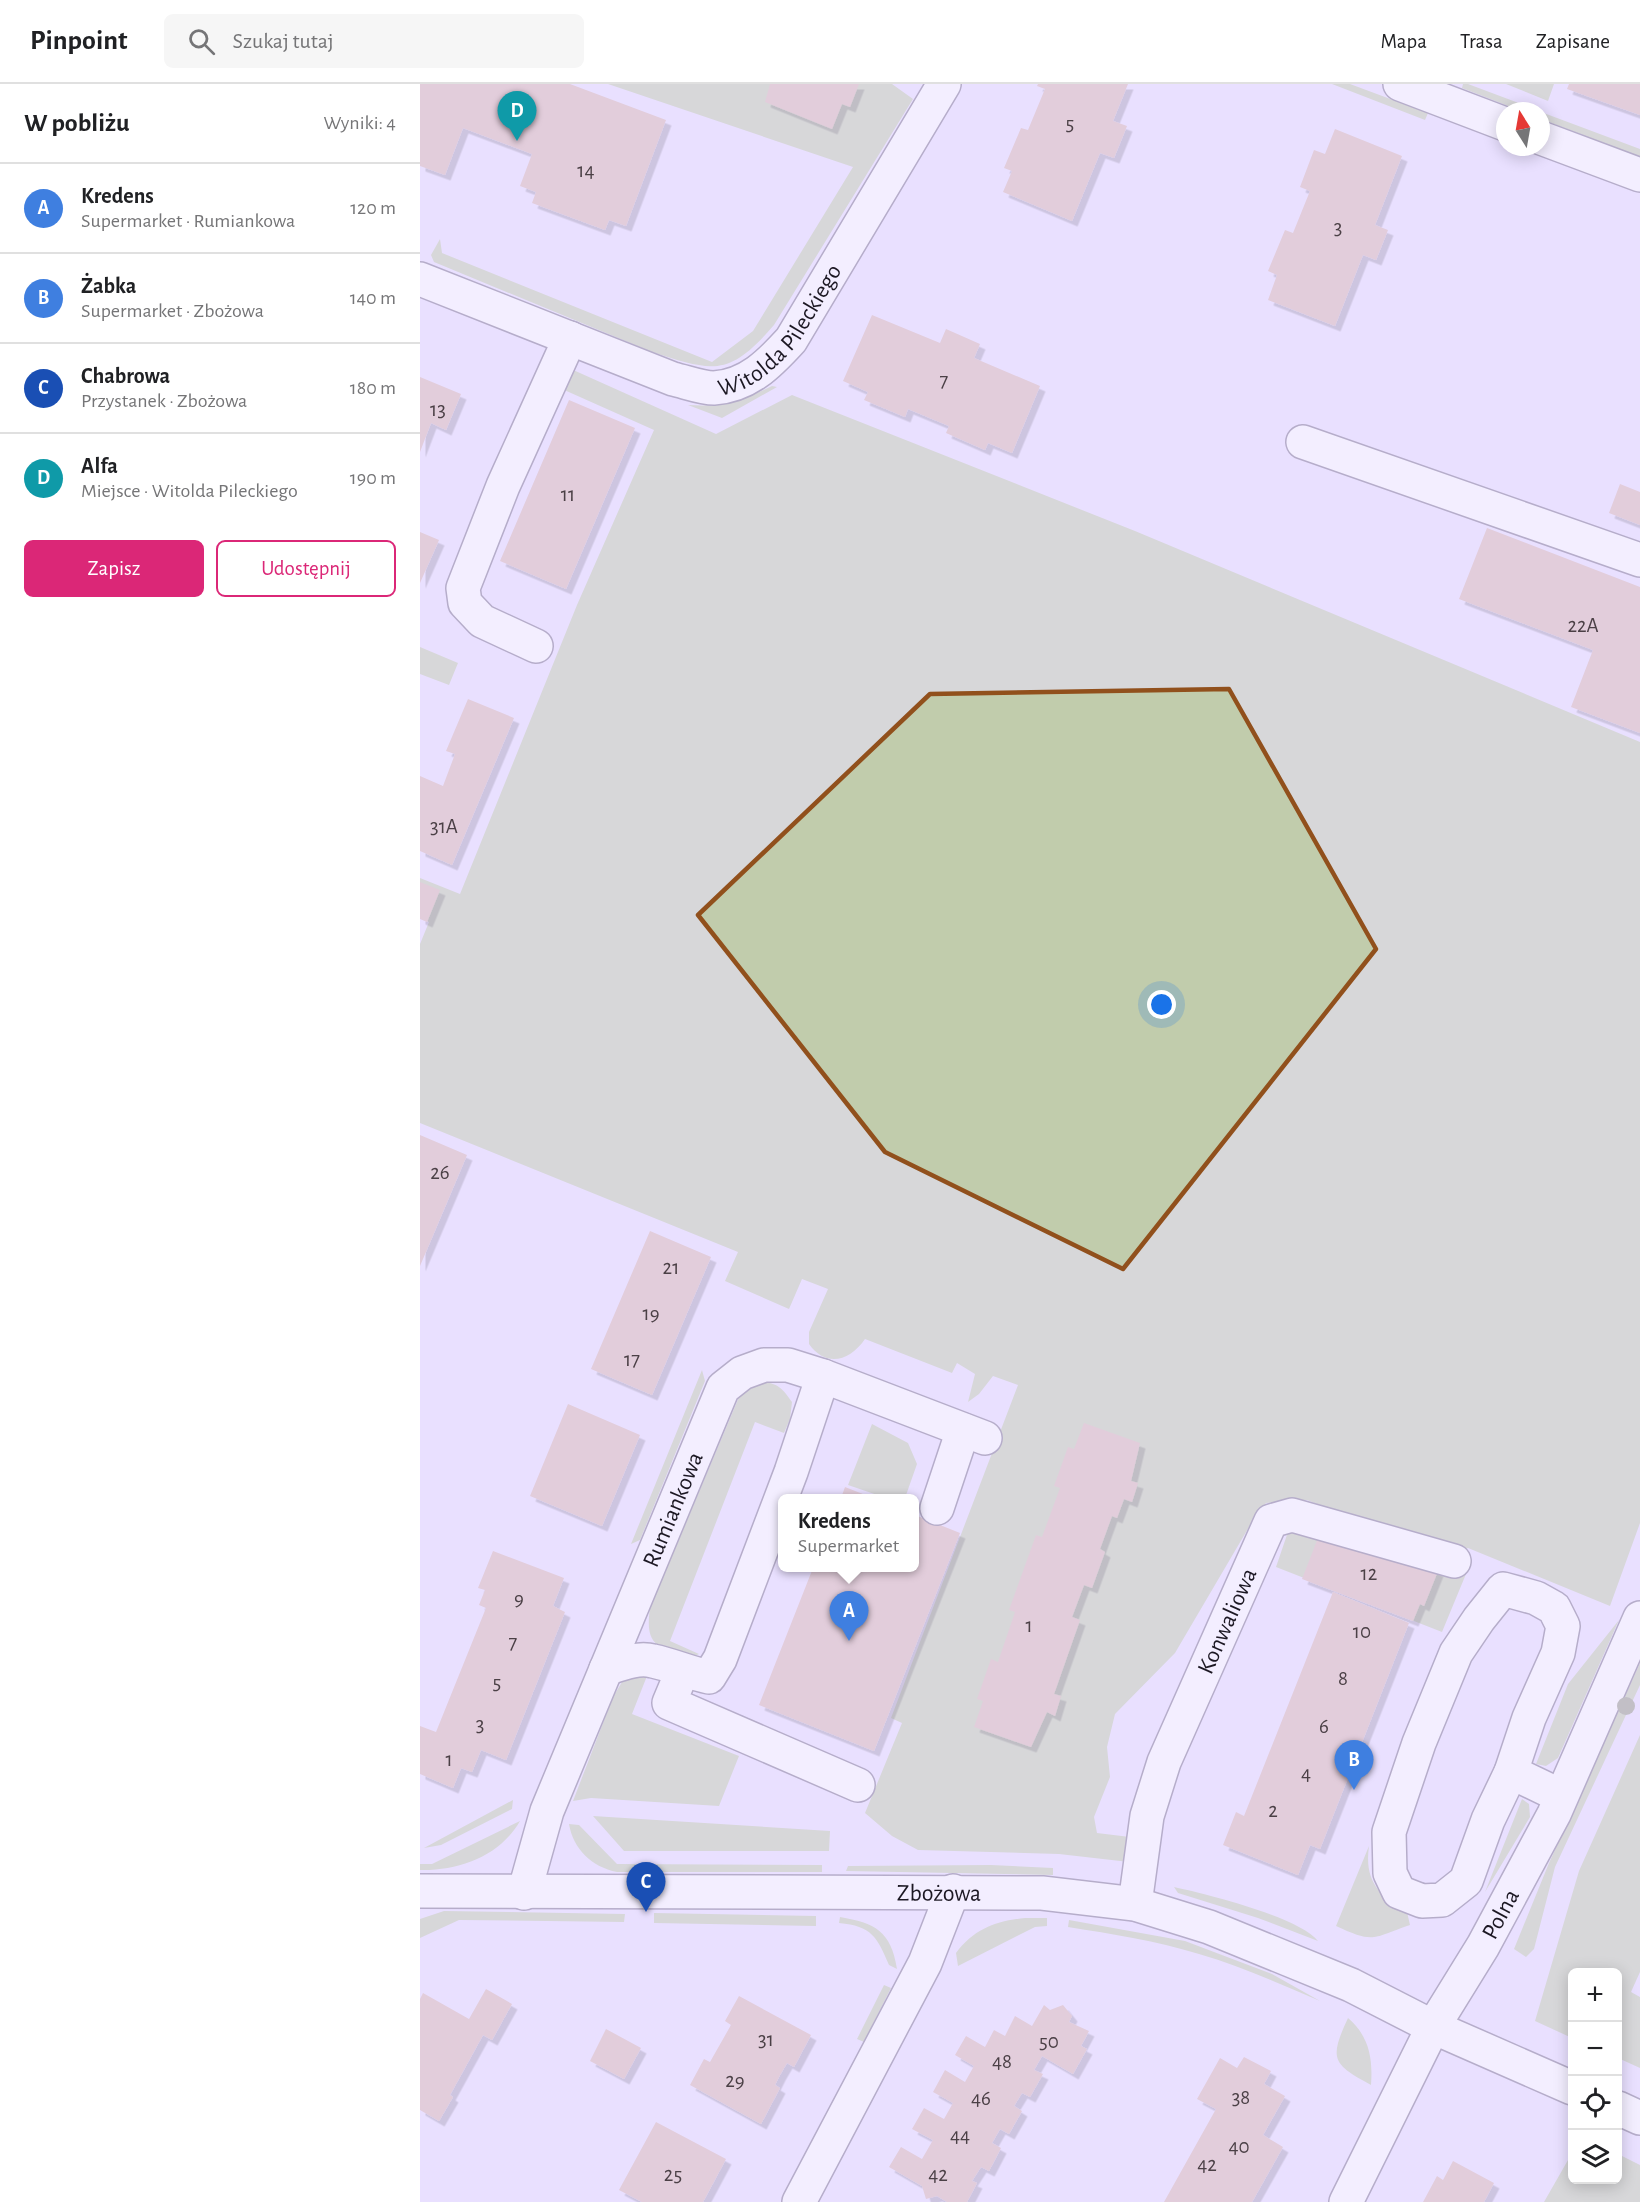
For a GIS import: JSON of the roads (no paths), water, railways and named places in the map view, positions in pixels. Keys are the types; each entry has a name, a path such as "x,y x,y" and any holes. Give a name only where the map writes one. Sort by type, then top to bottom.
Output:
{"street":[{"name":"Witolda Pileckiego","path":"423,287 570,339 673,379 714,388 758,374 791,340 944,84"},
{"path":"1400,84 1496,121"},
{"path":"1550,141 1640,175"},
{"path":"536,646 482,621 465,603 463,588 503,486 570,339"},
{"path":"1303,442 1640,560"},
{"name":"Rumiankowa","path":"524,1893 548,1811 723,1388 742,1373 764,1365 788,1365 823,1376 974,1434 937,1508"},
{"path":"782,1494 823,1376"},
{"path":"606,1669 632,1661 652,1660 682,1672 709,1677 720,1659 778,1504"},
{"name":"Konwaliowa","path":"1135,1904 1147,1816 1164,1762 1271,1521 1292,1515 1454,1561"},
{"path":"1503,1590 1536,1598 1554,1608 1563,1626 1557,1653 1529,1718 1511,1772 1488,1820 1466,1881 1442,1900 1422,1901 1399,1892 1390,1873 1389,1832 1419,1743 1456,1653 1479,1618 1503,1590"},
{"name":"Polna","path":"1346,2202 1433,2027 1483,1946 1561,1796 1640,1617"},
{"path":"682,1672 669,1703 858,1785"},
{"path":"1511,1772 1561,1796"},
{"name":"Zbożowa","path":"420,1891 1042,1893 1135,1904 1209,1927 1351,1985 1433,2027 1568,2086"},
{"path":"799,2202 924,1964 953,1892"},
{"path":"1622,2110 1640,2118"}],"place":[{"name":"Alfa","path":"517,141"},
{"name":"Kredens","path":"849,1641"},
{"name":"Żabka","path":"1354,1790"},
{"name":"Chabrowa","path":"646,1912"}]}
